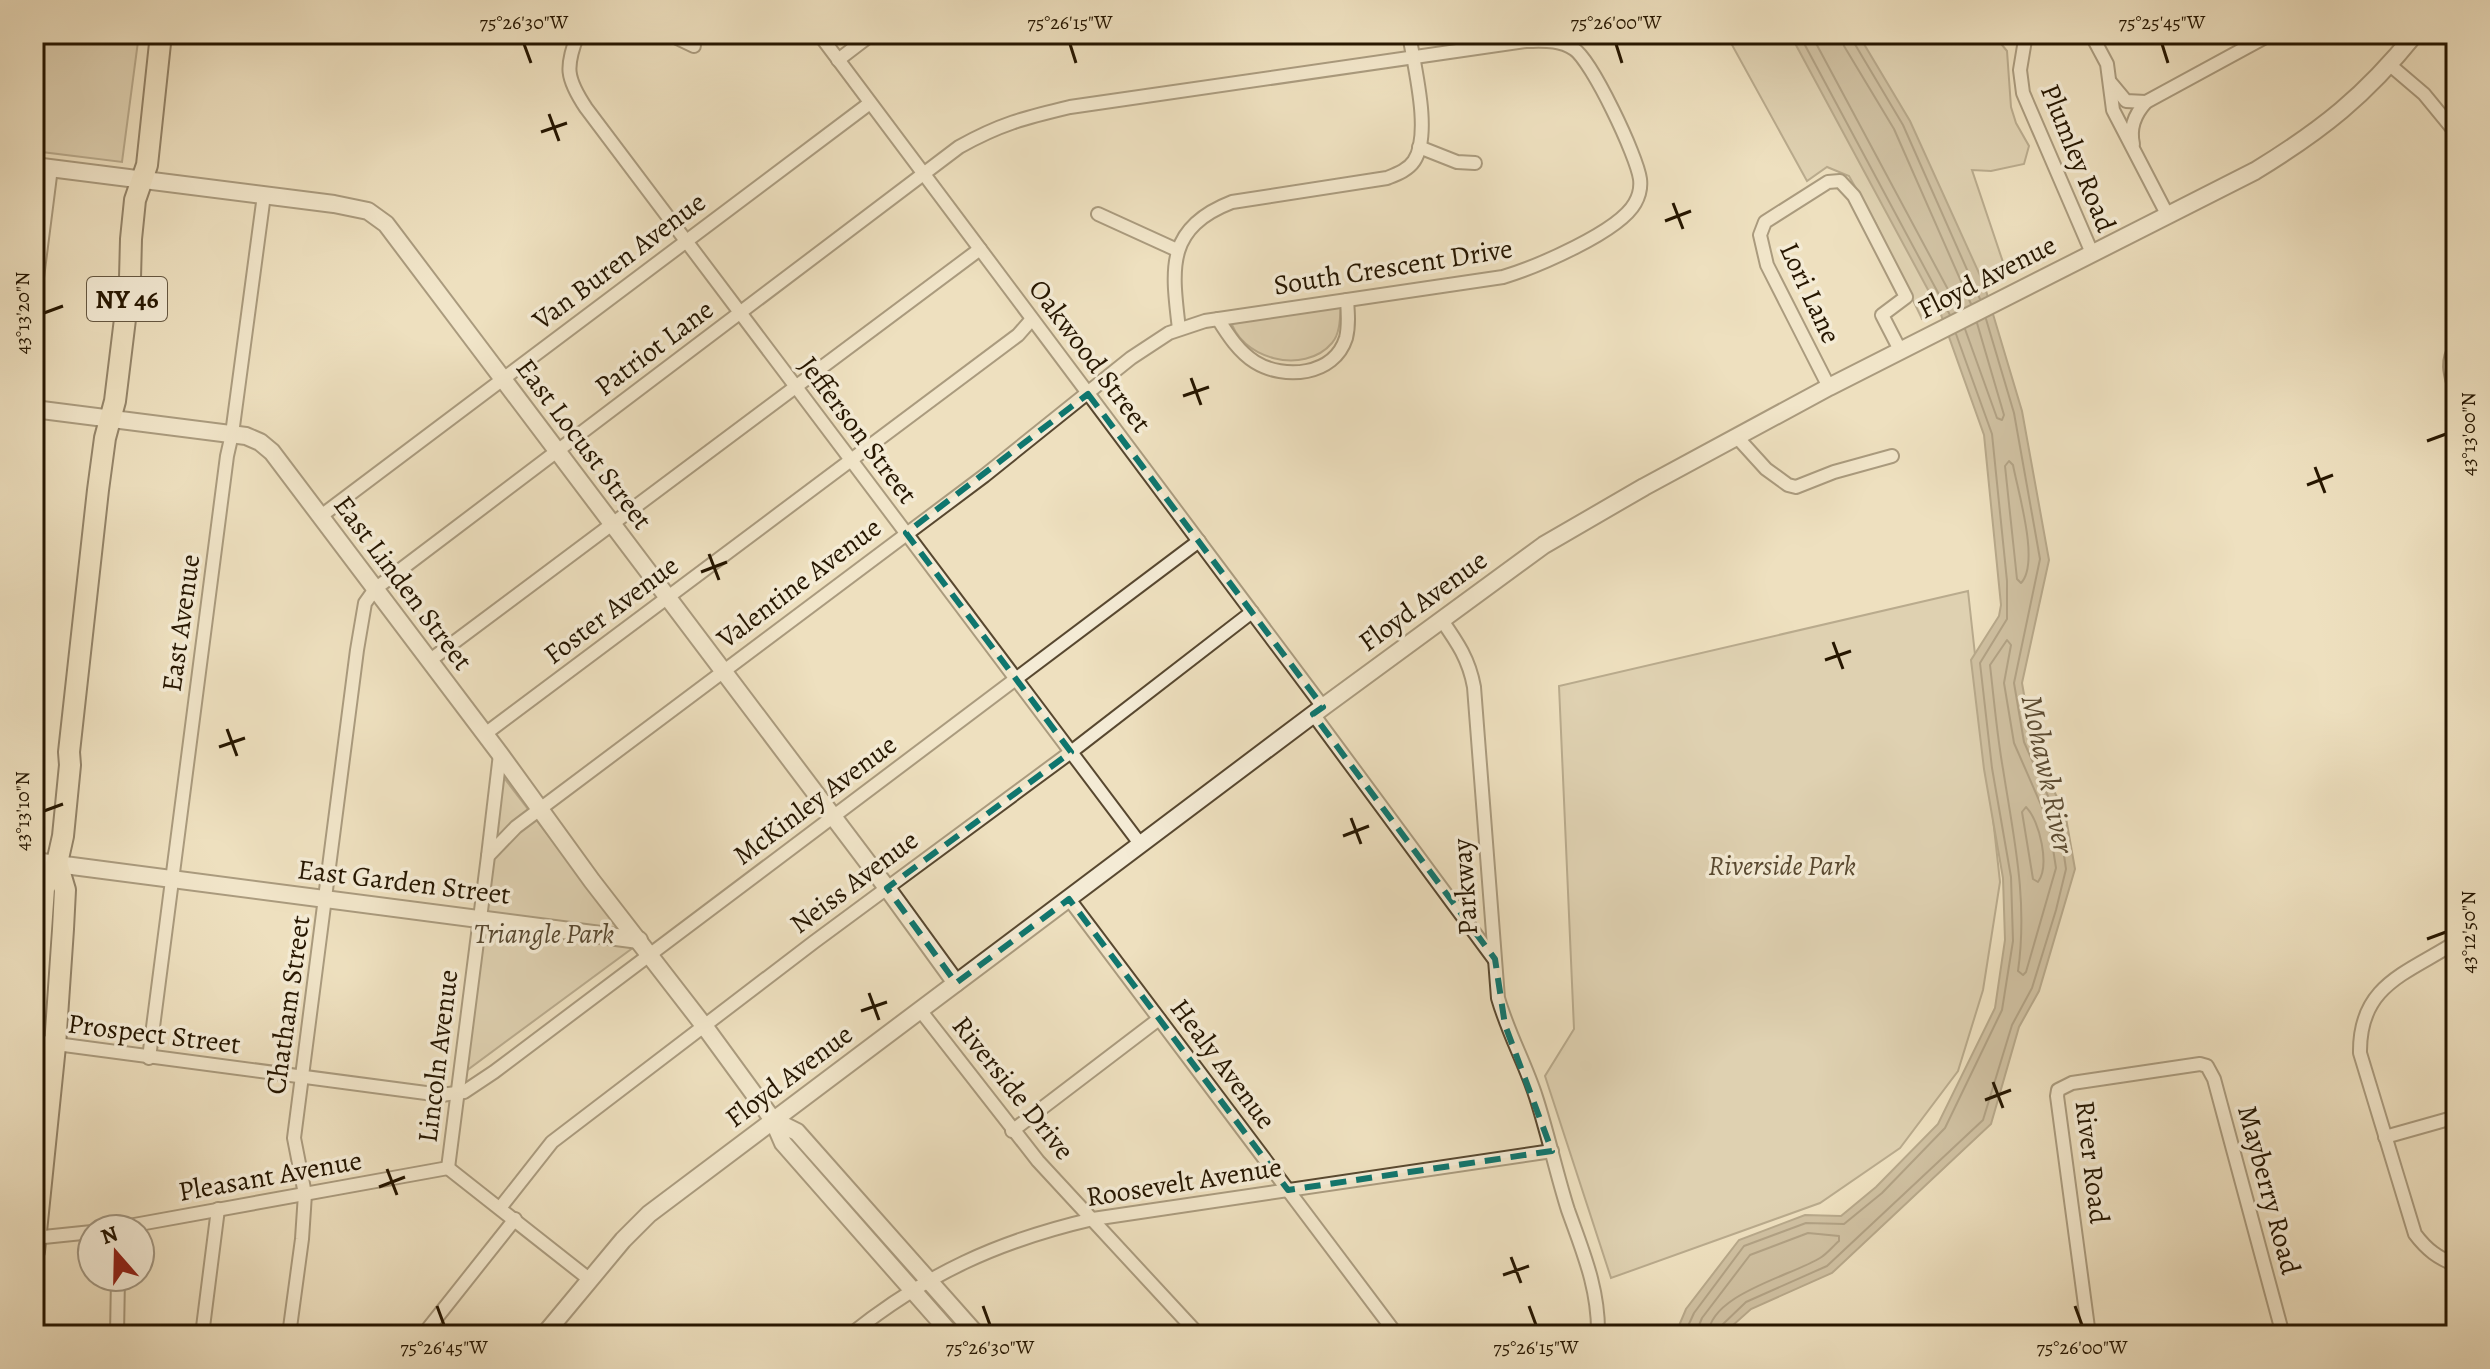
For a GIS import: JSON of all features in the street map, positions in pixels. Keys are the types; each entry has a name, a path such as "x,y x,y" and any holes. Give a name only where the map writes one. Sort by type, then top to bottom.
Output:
{"main road":[{"name":"NY 46","path":"34,1030 44,888 57,863 64,821 98,490 130,278 135,200 149,151 161,34"},
{"name":"NY 46","path":"35,1242 55,1046 65,890 57,863"}],"street":[{"name":"Jefferson Street","path":"578,34 568,75 573,89 1141,845"},
{"path":"669,34 694,46"},
{"name":"Oakwood Street","path":"819,34 1252,612 1495,959"},
{"path":"838,60 872,34"},
{"path":"1179,329 1173,274 1177,250 1184,236 1215,209 1232,202 1387,178 1403,171 1414,161 1422,130 1409,34"},
{"name":"Plumley Road","path":"2026,34 2020,70 2023,93 2092,253"},
{"name":"Plumley Road","path":"2091,34 2107,64 2113,110 2168,216"},
{"path":"2134,151 2131,128 2146,102 2271,34"},
{"name":"Floyd Avenue","path":"544,1335 589,1279 649,1214 1318,710 1544,545 1829,387 2255,171 2340,115 2390,65 2415,34"},
{"name":"Patriot Lane","path":"375,589 959,147 1016,119 1070,107 1526,41 1551,41 1574,49 1593,74 1636,161 1640,186"},
{"path":"2390,65 2424,94 2456,133"},
{"path":"2111,83 2126,101 2146,102"},
{"name":"Van Buren Avenue","path":"321,516 870,103"},
{"path":"1419,147 1457,162 1475,163"},
{"name":"East Locust Street","path":"42,167 334,204 376,216 392,232 558,450 956,983"},
{"path":"34,301 42,167"},
{"name":"Lori Lane","path":"1829,387 1767,265 1760,235 1765,222 1828,182 1840,181 1854,196 1906,297 1882,315 1900,350"},
{"name":"South Crescent Drive","path":"1179,329 1218,319 1484,281 1530,268 1623,217 1634,205 1640,186"},
{"name":"East Avenue","path":"149,1058 264,195"},
{"path":"1098,214 1177,250"},
{"path":"429,661 980,249"},
{"path":"1218,319 1235,345 1250,359 1274,371 1292,373 1329,363 1340,352 1346,337 1347,300"},
{"name":"Foster Avenue","path":"485,734 1018,335 1032,319"},
{"name":"Valentine Avenue","path":"538,809 906,533 1131,358 1179,329"},
{"path":"2456,347 2450,355 2449,369 2456,394"},
{"name":"East Linden Street","path":"34,409 232,434 260,442 272,452 639,940"},
{"path":"1736,436 1766,469 1788,485 1796,487 1834,472 1892,456"},
{"name":"McKinley Avenue","path":"459,1094 494,1072 1199,541"},
{"name":"Chatham Street","path":"289,1335 305,1194 294,1138 357,650 365,603 375,589"},
{"name":"Neiss Avenue","path":"500,1208 552,1142 1252,612"},
{"name":"Parkway","path":"1441,619 1470,664 1474,687 1498,998 1505,1025 1535,1095 1594,1287 1598,1335"},
{"name":"Lincoln Avenue","path":"448,1168 500,754"},
{"path":"488,856 538,809"},
{"name":"East Garden Street","path":"34,861 639,940"},
{"name":"Healy Avenue","path":"1069,899 1397,1335"},
{"path":"639,940 773,1120 783,1143 952,1335"},
{"path":"2456,942 2374,997 2366,1010 2360,1031 2360,1053 2415,1234 2426,1248 2442,1260 2456,1265"},
{"name":"Riverside Drive","path":"920,1010 1012,1131 1199,1335"},
{"path":"1012,1131 1159,1019"},
{"name":"Prospect Street","path":"34,1041 441,1095 459,1094"},
{"name":"River Road","path":"2089,1335 2058,1090 2072,1083 2200,1064"},
{"name":"Mayberry Road","path":"2200,1064 2209,1068 2214,1079 2283,1335"},
{"path":"2385,1137 2456,1117"},
{"path":"773,1120 797,1132 977,1335"},
{"name":"Roosevelt Avenue","path":"850,1335 911,1289 1008,1244 1047,1230 1093,1219 1552,1151"},
{"path":"448,1168 589,1279"},
{"name":"Pleasant Avenue","path":"156,1221 448,1168"},
{"path":"202,1335 218,1209"},
{"path":"423,1335 515,1219"},
{"path":"35,1242 76,1235"},
{"path":"117,1335 118,1293"}],"highlighted area":[{"path":"1088,394 1323,707 1313,714 1495,959 1505,1025 1552,1151 1288,1190 1069,899 956,983 887,888 1071,752 906,533"}],"green space":[{"path":"34,34 139,34 122,162 34,151"},
{"path":"1726,34 1993,34 2007,51 2011,107 2029,146 2024,164 1991,171 1972,170 2007,274 1922,319 1849,176 1827,167 1807,181"},
{"path":"1341,301 1340,323 1335,339 1320,353 1306,359 1274,358 1259,353 1236,332 1230,318"},
{"name":"Riverside Park","path":"1968,591 2000,882 1983,990 1958,1071 1900,1148 1820,1203 1611,1278 1545,1076 1574,1029 1559,686"},
{"name":"Triangle Park","path":"498,770 634,947 466,1071"}],"water":[{"path":"1790,34 1858,34 1910,121 1984,284 2022,411 2049,560 2022,683 2032,740 2066,818 2075,869 2039,991 2019,1027 1991,1124 1832,1273 1751,1309 1722,1335 1675,1335 1686,1309 1739,1240 1805,1215 1841,1216 1876,1187 1938,1124 1995,1008 2005,940 2003,878 1984,769 1971,660 1999,616 2001,605 1984,435 1940,312"}],"water label":[{"name":"Mohawk River","path":"2048,774"}]}
